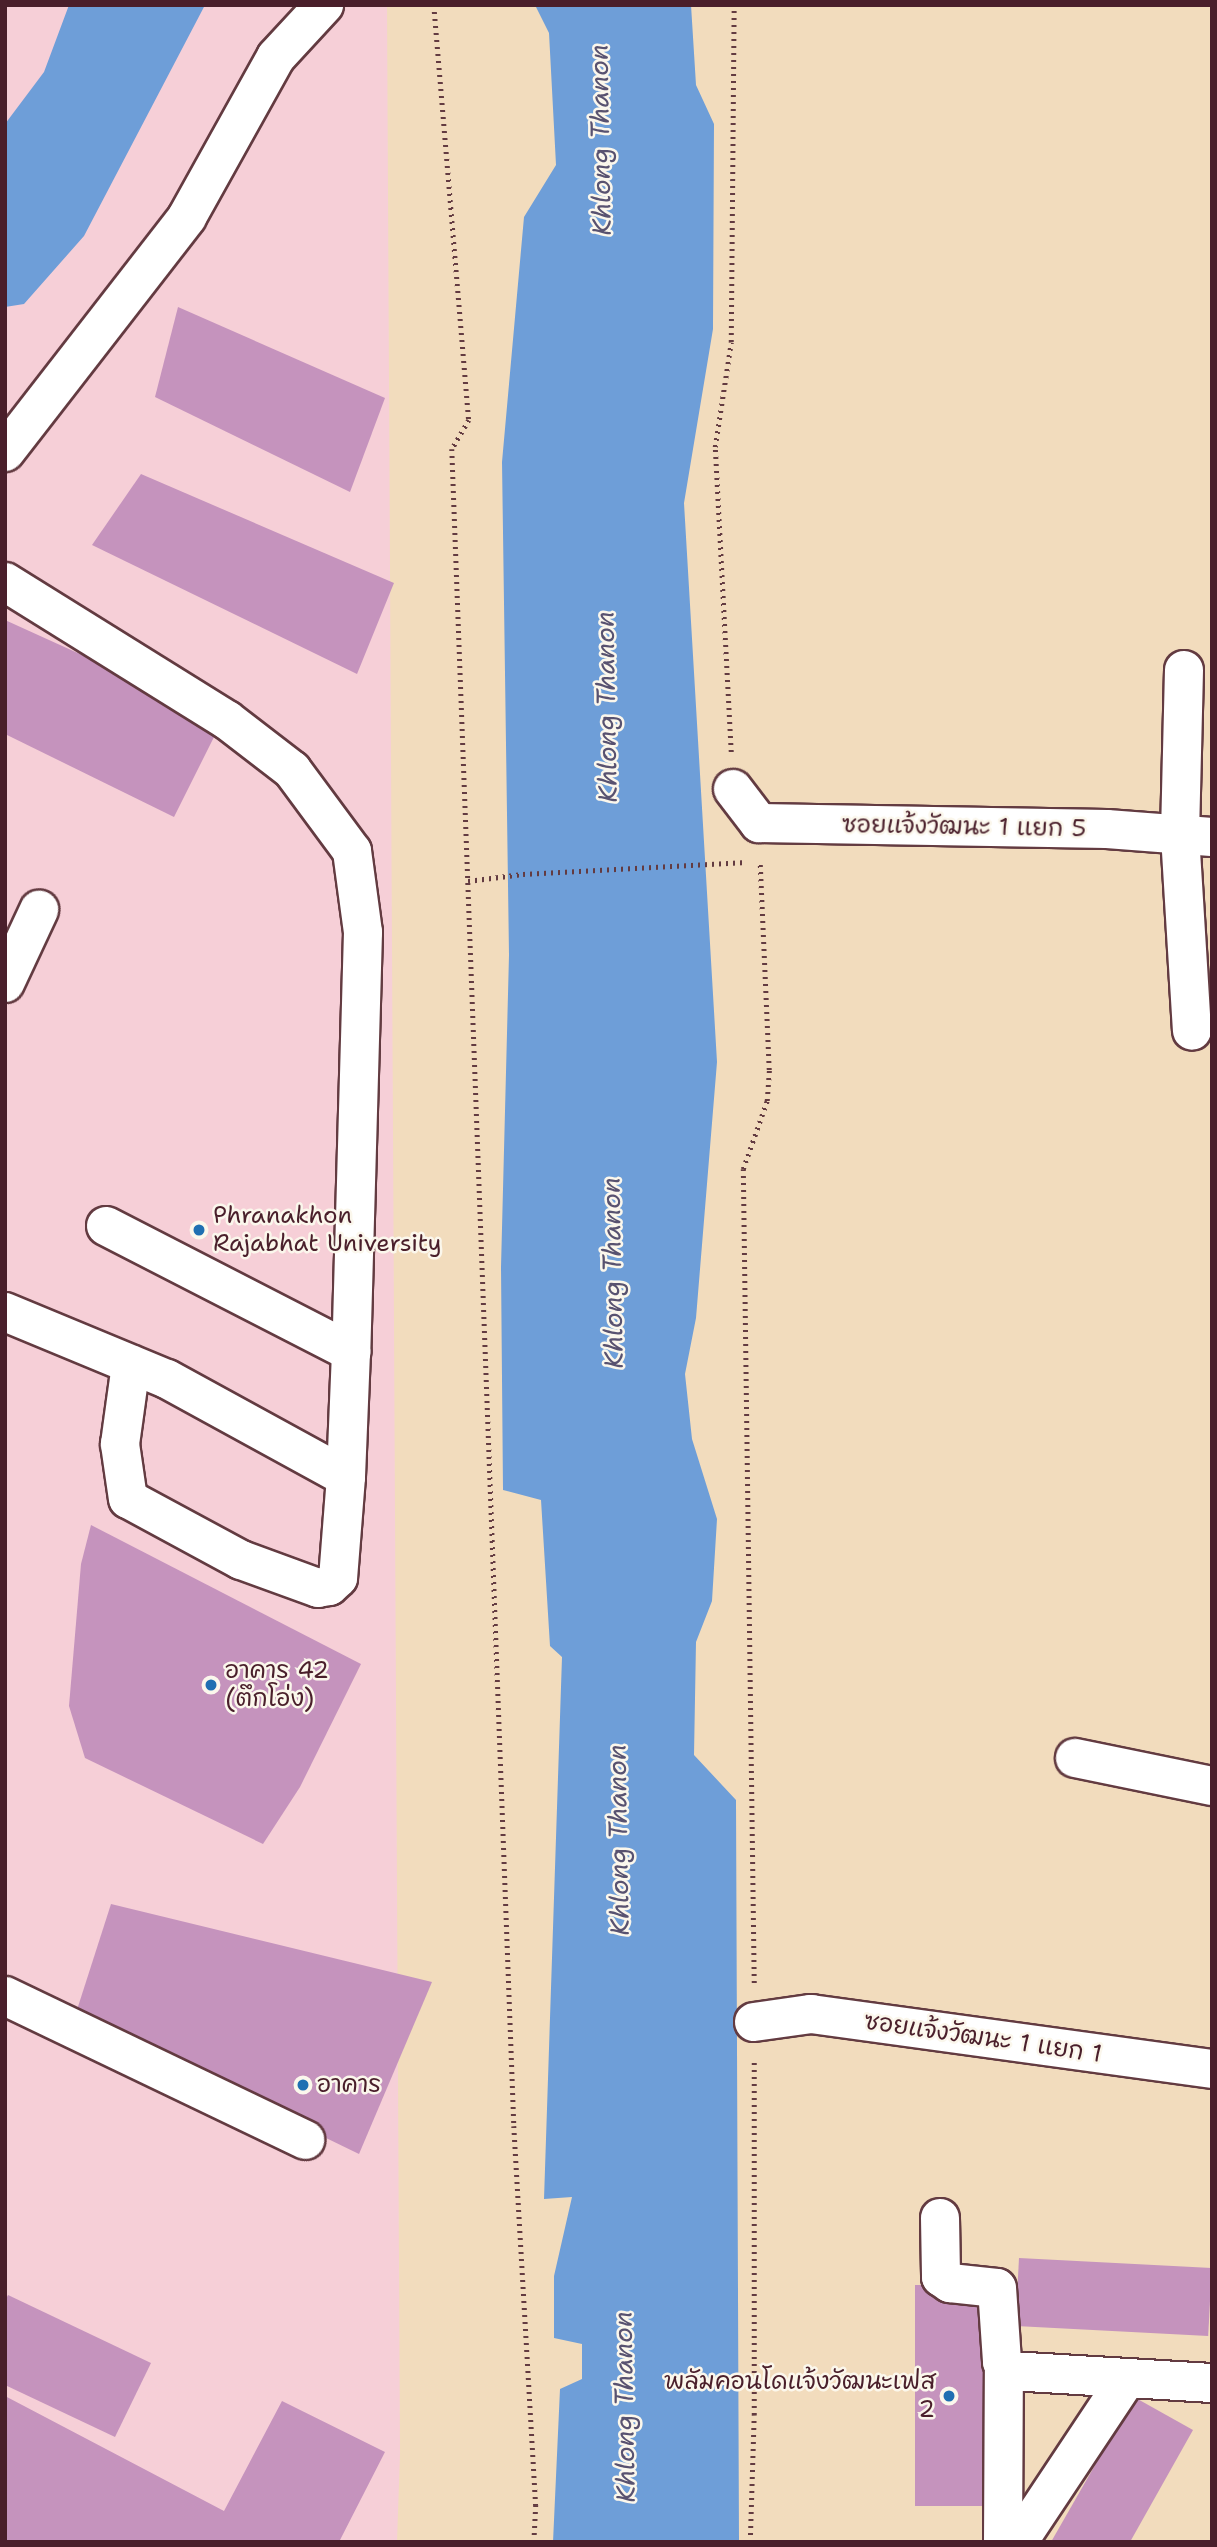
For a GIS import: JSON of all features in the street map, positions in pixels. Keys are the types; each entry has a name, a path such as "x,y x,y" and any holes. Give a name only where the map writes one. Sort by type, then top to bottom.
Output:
{"street":[{"path":"5,452 187,217 276,57 324,5"},
{"path":"5,582 227,720 292,770 352,851 363,932 351,1352 346,1477 338,1578 329,1586 318,1588 241,1560 128,1499 120,1444 131,1365"},
{"path":"1184,670 1196,836 1192,1031"},
{"path":"733,789 759,822"},
{"name":"ซอยแจ้งวัฒนะ 1 แยก 5","path":"759,822 1107,829 1196,836"},
{"path":"5,982 39,910"},
{"path":"106,1226 351,1352"},
{"path":"5,1312 167,1379 346,1477"},
{"path":"1075,1758 1212,1786"},
{"path":"5,1996 305,2140"},
{"name":"ซอยแจ้งวัฒนะ 1 แยก 1","path":"754,2022 810,2014 1212,2069"},
{"path":"940,2218 943,2280 993,2286 999,2291 1004,2367 1003,2542"},
{"path":"1004,2367 1020,2372 1212,2383"},
{"path":"1018,2542 1127,2378"}],"path":[{"path":"434,5 469,420 452,449 514,2126 536,2505 534,2542"},
{"path":"733,5 732,319 715,447 733,789"},
{"path":"750,2542 754,2415 754,2022 743,1169 766,1101 769,1070 759,822"},
{"path":"468,881 523,874 728,864"}],"shaded area":[{"name":"Phranakhon Rajabhat University","path":"5,5 387,5 400,2454 397,2542 5,2542"}],"water":[{"path":"69,5 205,5 84,236 24,304 5,307 5,124 44,72"},
{"name":"Khlong Thanon","path":"535,5 691,5 696,85 714,124 713,329 684,503 717,1062 696,1318 685,1374 692,1439 717,1519 712,1601 696,1642 694,1755 736,1800 739,2542 553,2542 560,2389 582,2379 582,2344 554,2338 554,2276 572,2197 544,2199 562,1657 550,1646 541,1500 503,1490 501,1267 509,955 502,462 524,217 556,165 549,33"}],"building":[{"path":"178,307 385,398 350,492 155,397"},
{"path":"141,474 394,583 357,674 92,545"},
{"path":"5,620 223,719 174,817 5,734"},
{"name":"อาคาร 42 (ตึกโอ่ง)","path":"91,1525 361,1664 300,1787 263,1844 85,1758 69,1706 81,1564"},
{"name":"อาคาร","path":"111,1904 432,1982 359,2154 75,2016"},
{"path":"1019,2258 1212,2268 1208,2336 1015,2326"},
{"name":"พลัมคอนโดแจ้งวัฒนะเฟส 2","path":"915,2285 983,2285 983,2506 915,2506"},
{"path":"8,2295 151,2363 115,2437 5,2385 5,2301"},
{"path":"5,2396 224,2511 282,2401 385,2452 339,2542 5,2542"},
{"path":"1134,2397 1193,2430 1130,2542 1051,2542"}],"place":[{"name":"Phranakhon Rajabhat University","path":"199,1230"},
{"name":"อาคาร 42 (ตึกโอ่ง)","path":"211,1685"},
{"name":"อาคาร","path":"303,2085"},
{"name":"พลัมคอนโดแจ้งวัฒนะเฟส 2","path":"949,2396"}]}
